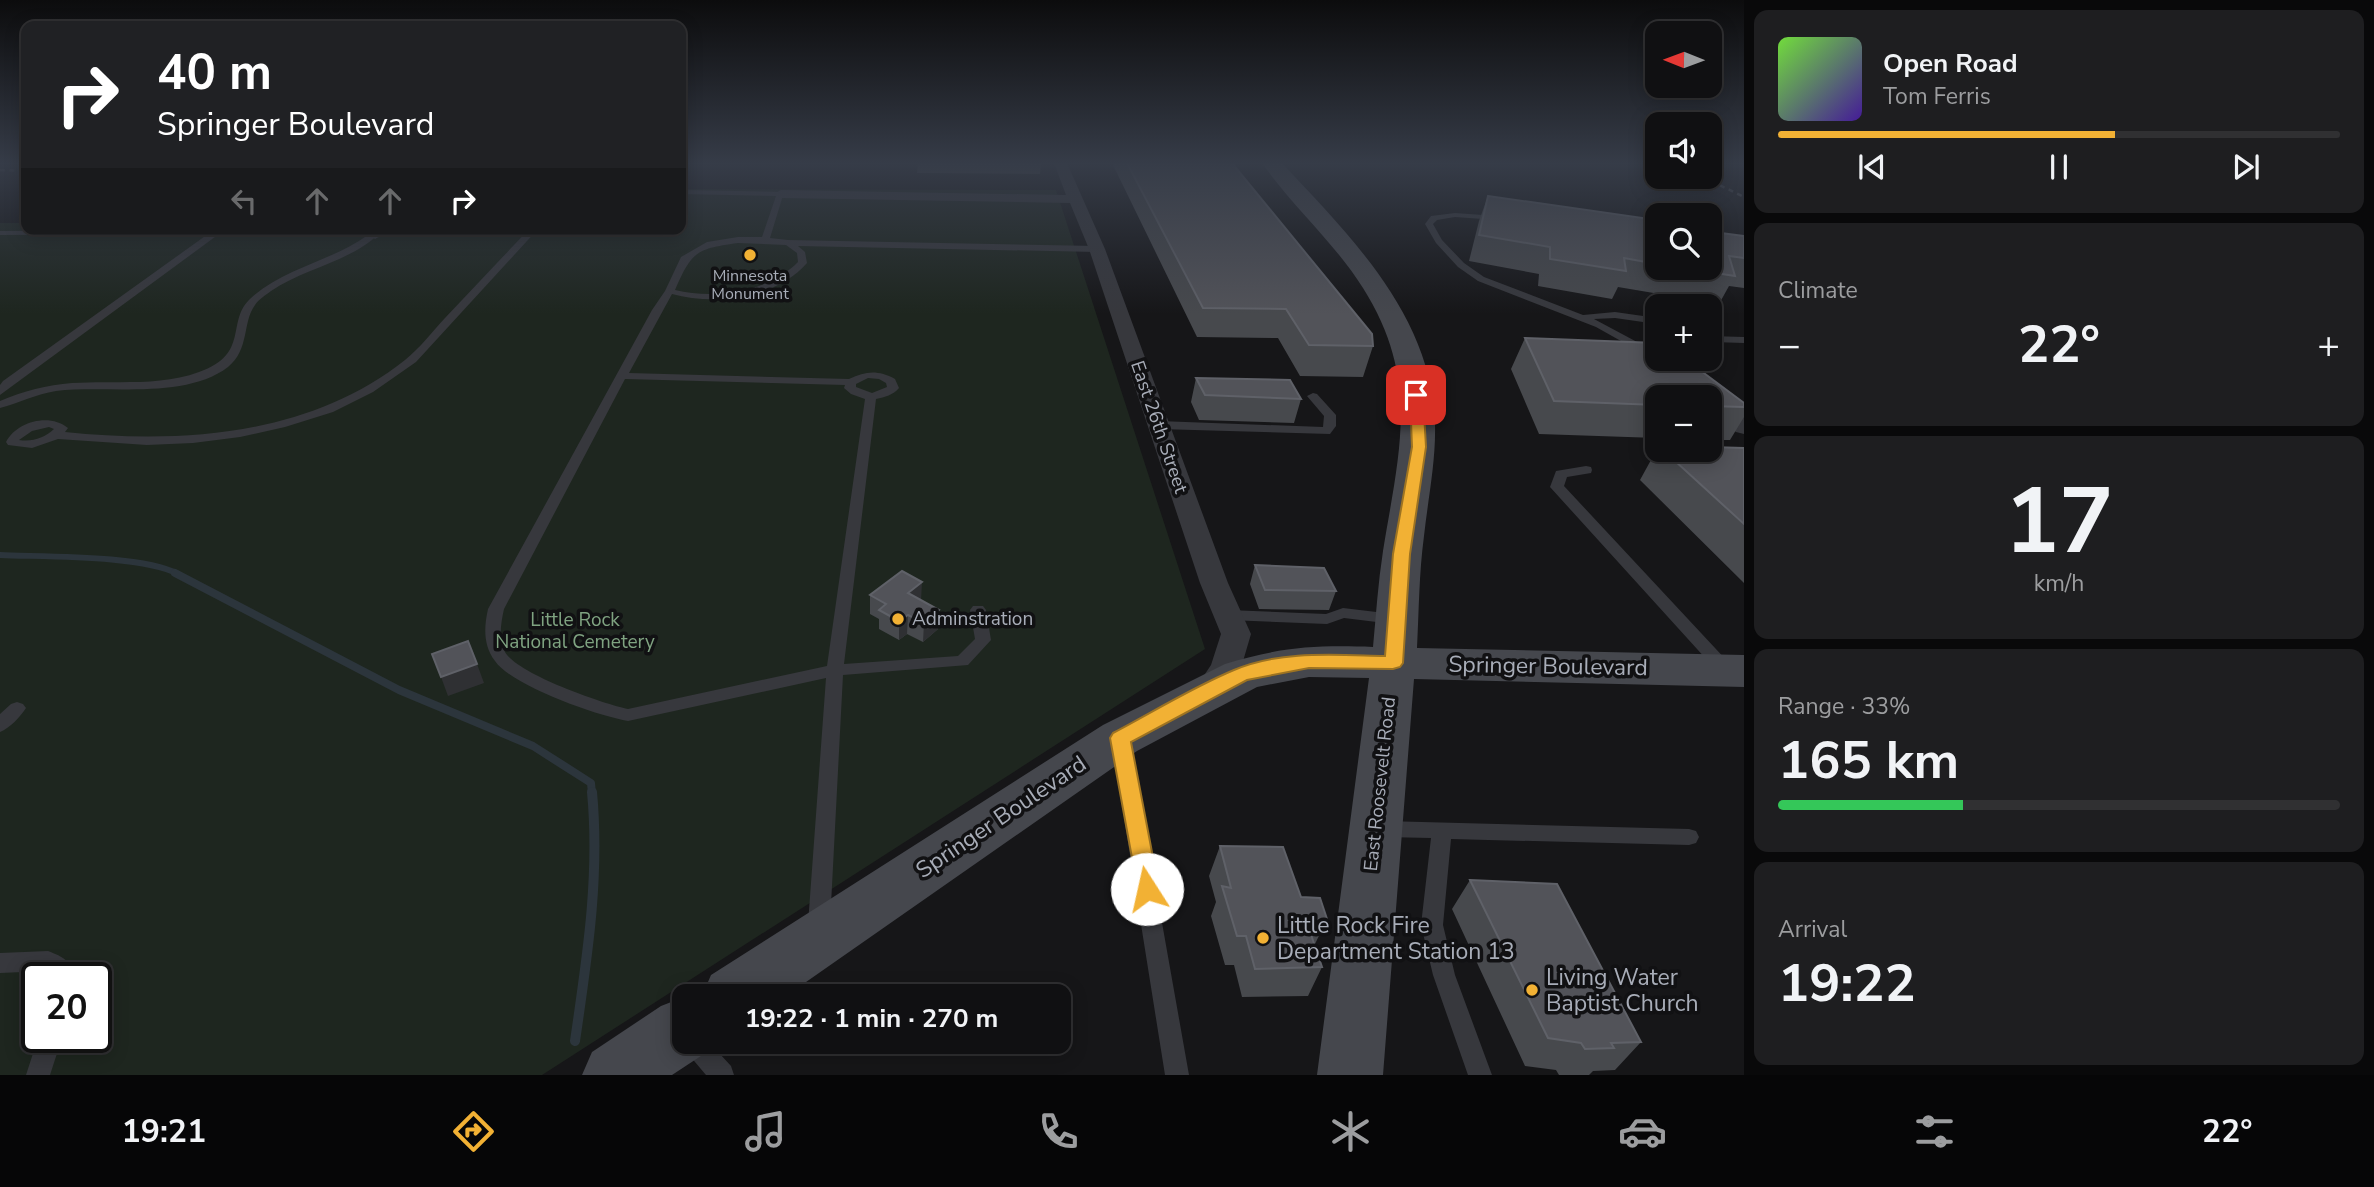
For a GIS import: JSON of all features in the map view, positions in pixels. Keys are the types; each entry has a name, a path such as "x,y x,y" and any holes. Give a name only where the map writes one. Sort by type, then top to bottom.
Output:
{"main road":[{"name":"East Roosevelt Road","path":"1316,213 1360,263 1379,291 1398,330 1413,376 1419,414 1419,447 1402,554 1350,1075"},
{"name":"Springer Boulevard","path":"751,984 1120,738 1211,688 1241,675 1395,641 1735,671"},
{"path":"615,1075 672,1050"}],"street":[{"name":"East 26th Street","path":"1082,213 1097,248 1214,583 1236,634 1226,668 1211,688"},
{"path":"1722,410 1744,427"}],"lane":[{"path":"765,240 774,213"},
{"path":"1511,220 1455,215 1434,218 1429,224 1439,241 1461,265 1481,279 1581,318 1645,349"},
{"path":"0,233 21,233"},
{"path":"0,392 7,383 213,235"},
{"path":"0,405 55,388 163,386 220,368 237,351 247,310 256,299 279,284 349,252 374,235"},
{"path":"57,435 128,441 191,439 253,431 306,418 345,403 408,364 528,235"},
{"path":"978,610 983,640 962,661 835,670 628,715 612,712 505,664 494,643 491,626 496,609 621,376 670,291 684,259 693,252 720,242 765,240 788,243 1097,248"},
{"path":"670,291 724,295 779,283 797,271 803,263 801,252 788,243"},
{"path":"1581,318 1615,314 1645,319"},
{"path":"1722,339 1744,340"},
{"path":"621,376 851,382 860,376 874,375 891,381 893,388 871,396 853,391 850,388 851,382"},
{"path":"818,939 835,670 871,396"},
{"path":"1159,425 1326,430 1331,426 1330,415 1313,396"},
{"path":"1587,470 1561,474 1557,487 1735,671"},
{"path":"1228,615 1327,619 1343,613 1395,641"},
{"path":"0,725 18,708"},
{"path":"1120,738 1177,1075"},
{"path":"1375,828 1689,837"},
{"path":"1442,832 1432,925 1444,975 1480,1075"},
{"path":"0,963 21,962"},
{"path":"24,962 50,962"},
{"path":"38,1075 45,1053"}],"green space":[{"name":"Little Rock National Cemetery","path":"686,213 1064,213 1205,649 684,984 672,984 672,991 542,1075 0,1075 0,223 21,223 21,235 686,235"}],"building":[{"path":"1153,213 1273,213 1372,334 1373,346 1309,345 1286,309 1203,308"},
{"path":"1484,213 1609,213 1645,218 1645,262 1624,258 1626,271 1550,259 1550,247 1479,235"},
{"path":"1722,233 1744,236 1744,258 1729,256 1735,276 1722,274"},
{"path":"1525,338 1645,343 1645,371 1701,371 1720,385 1645,385 1645,405 1554,401"},
{"path":"1196,378 1290,380 1301,399 1205,395"},
{"path":"1722,387 1744,403 1744,407 1722,406"},
{"path":"1722,447 1744,448 1744,524 1676,462 1722,462"},
{"path":"1255,565 1324,568 1336,591 1265,590"},
{"path":"902,571 922,582 908,593 939,610 924,623 908,615 899,621 879,610 886,604 870,595"},
{"path":"468,641 477,664 441,677 432,654"},
{"path":"1220,846 1283,847 1301,897 1320,898 1327,919 1306,920 1322,967 1255,969 1246,936 1237,936 1222,886 1231,888"},
{"path":"1470,880 1557,884 1641,1042 1611,1043 1614,1048 1585,1049 1581,1043 1548,1038"}],"waterway":[{"path":"0,555 117,560 141,563 178,574"},
{"path":"175,573 399,690 533,746 591,783 592,794"},
{"path":"575,1041 588,948 593,886 592,792"}],"place":[{"name":"Minnesota Monument","path":"750,255"},
{"name":"Adminstration","path":"898,619"},
{"name":"Little Rock Fire Department Station 13","path":"1263,938"},
{"name":"Living Water Baptist Church","path":"1532,990"}],"route":[{"path":"1147,889 1120,738 1211,688 1241,675 1273,666 1309,661 1393,663 1402,554 1419,447 1416,395"}]}
